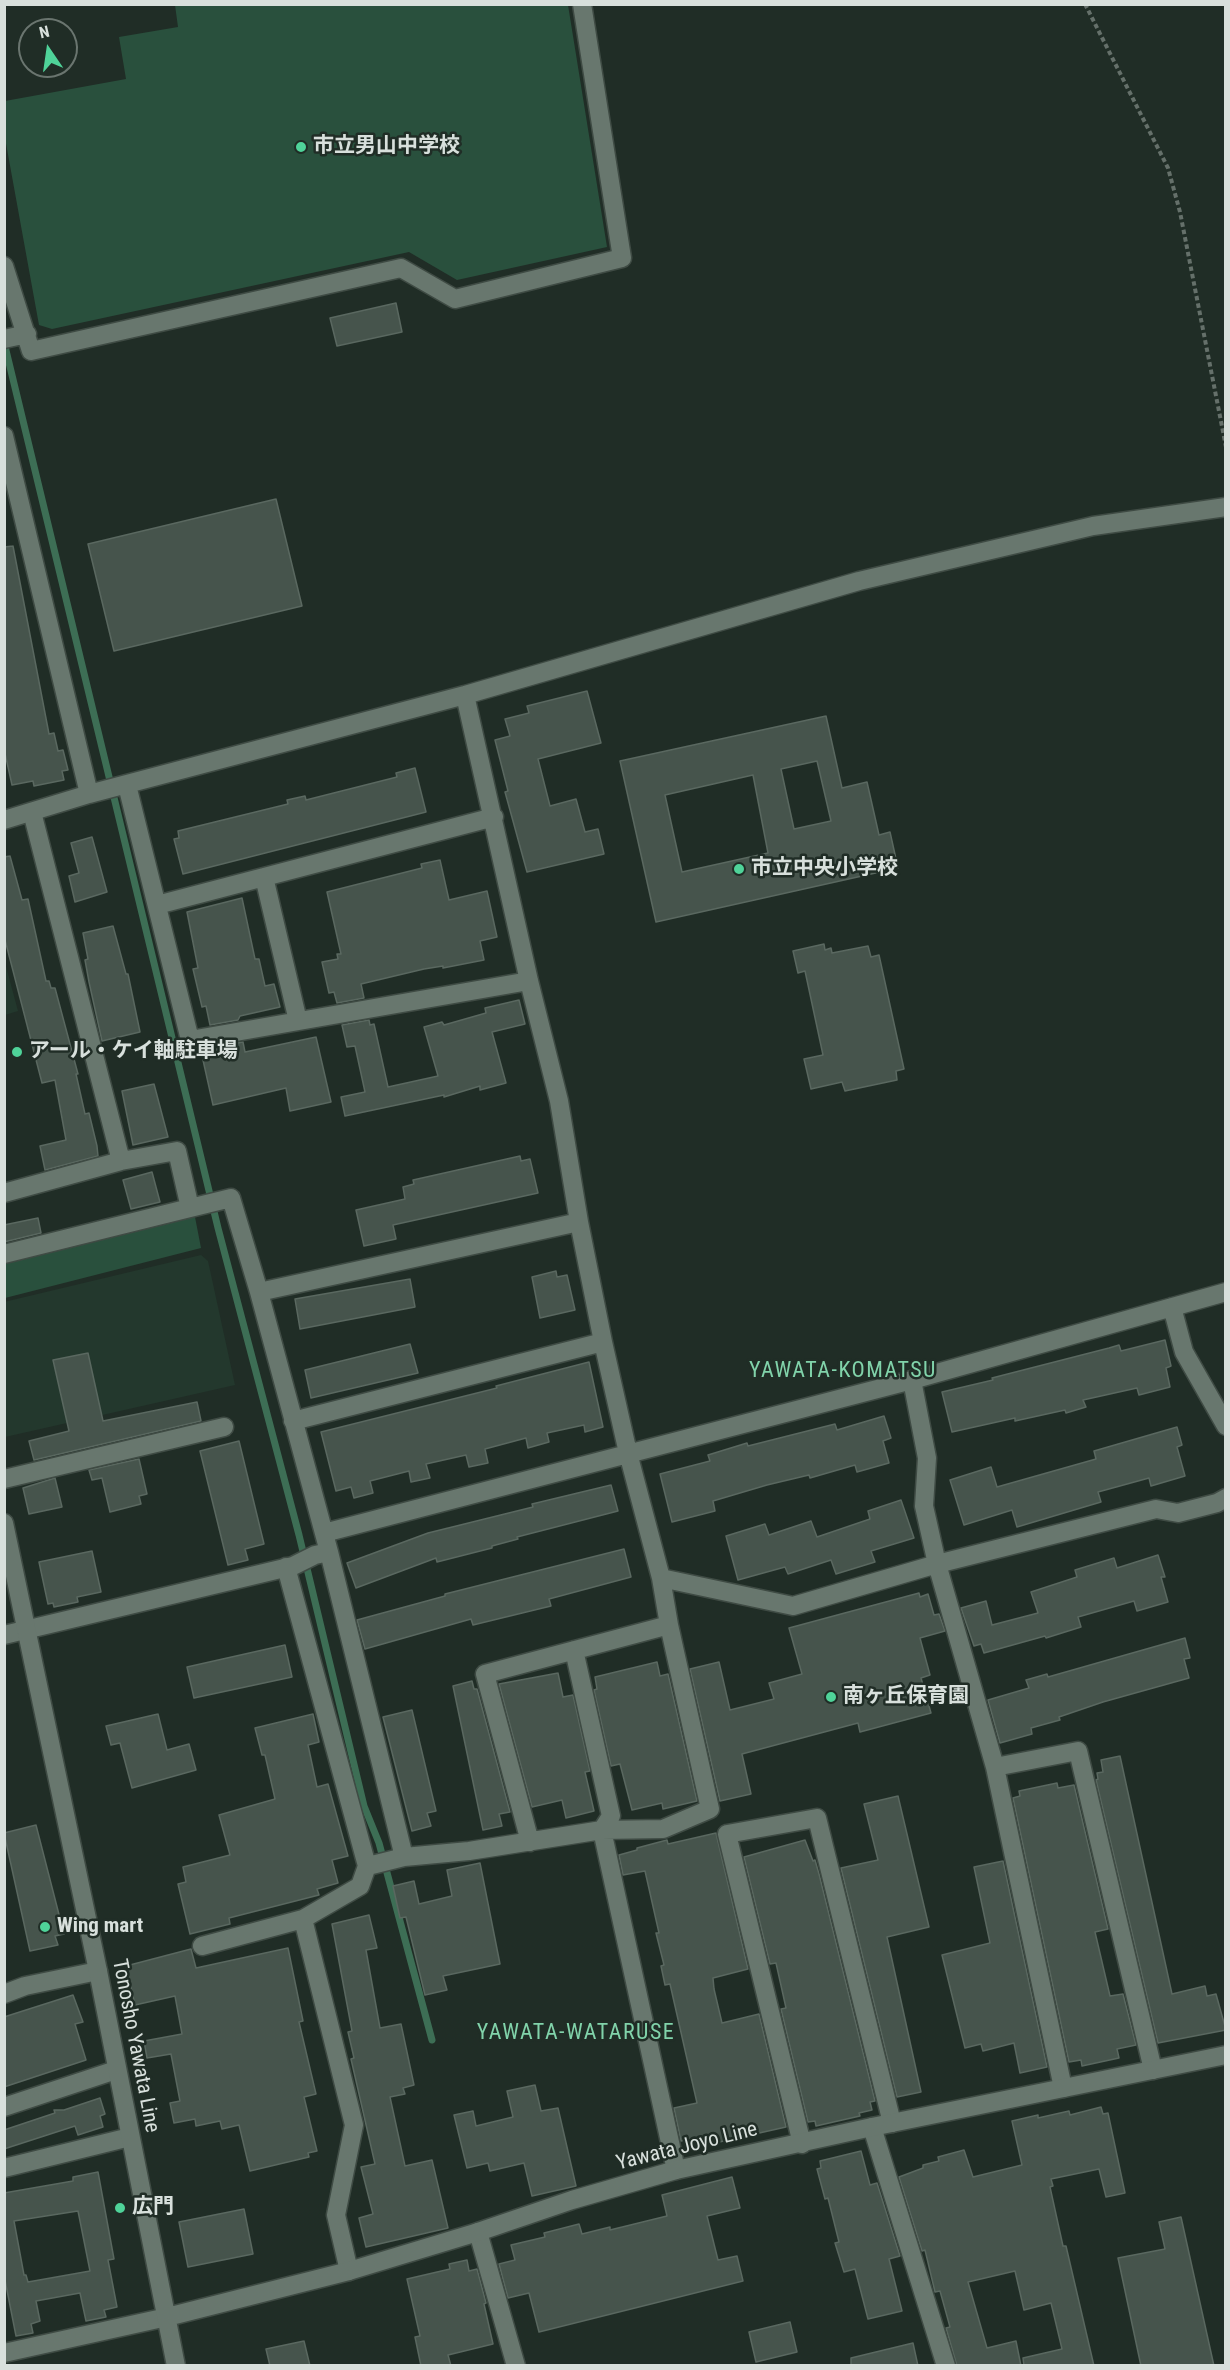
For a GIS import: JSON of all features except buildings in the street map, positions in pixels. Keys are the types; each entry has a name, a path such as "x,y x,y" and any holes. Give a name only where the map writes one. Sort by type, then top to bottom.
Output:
{"street":[{"path":"4,266 31,351 401,268 455,299 622,258 582,4"},
{"path":"4,339 27,334"},
{"path":"4,436 92,794"},
{"path":"4,820 92,794 465,695 859,581 1093,526 1226,507"},
{"path":"369,1865 602,1830 663,1829 710,1809 669,1625 661,1578 628,1453 603,1341 579,1222 559,1101 529,981 465,695"},
{"path":"122,786 157,906 190,1040 529,981"},
{"path":"32,812 121,1161"},
{"path":"157,906 494,817"},
{"path":"264,877 298,1021"},
{"path":"4,1193 121,1161 177,1151 196,1207"},
{"path":"4,1254 231,1198 260,1292 324,1533 322,1554 397,1859"},
{"path":"260,1292 579,1222"},
{"path":"324,1533 912,1380 1226,1292"},
{"path":"1172,1307 1184,1352 1226,1426"},
{"path":"293,1421 603,1341"},
{"path":"912,1380 927,1458 924,1506 937,1564 995,1767 1063,2088"},
{"path":"4,1479 224,1427"},
{"path":"661,1578 793,1606 937,1564 1156,1509 1178,1514 1217,1503 1226,1498"},
{"name":"Tonosho Yawata Line","path":"4,1523 98,1971 176,2366"},
{"path":"4,1635 290,1566 322,1554"},
{"path":"202,1946 303,1919 360,1886 369,1865 290,1566"},
{"path":"530,1842 485,1674 669,1625"},
{"path":"574,1650 611,1816 602,1830 676,2170"},
{"path":"995,1767 1078,1751 1154,2070"},
{"path":"802,2144 727,1834 817,1818 892,2123"},
{"path":"303,1919 354,2125 336,2215 349,2271"},
{"path":"4,1994 25,1986 98,1971"},
{"name":"Yawata Joyo Line","path":"4,2353 167,2317 349,2271 478,2232 572,2200 676,2170 872,2127 1226,2055"},
{"path":"4,2106 116,2070"},
{"path":"872,2127 946,2366"},
{"path":"4,2168 130,2137"},
{"path":"478,2232 516,2366"}],"path":[{"path":"1085,4 1168,168 1180,212 1226,447"}],"shaded area":[{"path":"4,959 18,1011 5,1015 4,1015"},
{"path":"201,1255 208,1261 235,1385 5,1437 4,1302"}],"green space":[{"name":"市立男山中学校","path":"175,5 568,5 607,247 457,280 409,252 52,329 39,325 5,138 5,101 126,79 119,37 178,27"},
{"path":"195,1217 201,1248 5,1298 5,1264"}],"waterway":[{"path":"4,342 218,1228 299,1535 364,1806 379,1843 432,2040"}],"place":[{"name":"市立男山中学校","path":"301,147"},
{"name":"市立中央小学校","path":"739,869"},
{"name":"アール・ケイ軸駐車場","path":"17,1052"},
{"name":"南ヶ丘保育園","path":"831,1697"},
{"name":"Wing mart","path":"45,1927"},
{"name":"広門","path":"120,2208"}],"district":[{"name":"YAWATA-KOMATSU","path":"843,1371"},
{"name":"YAWATA-WATARUSE","path":"576,2033"}]}
